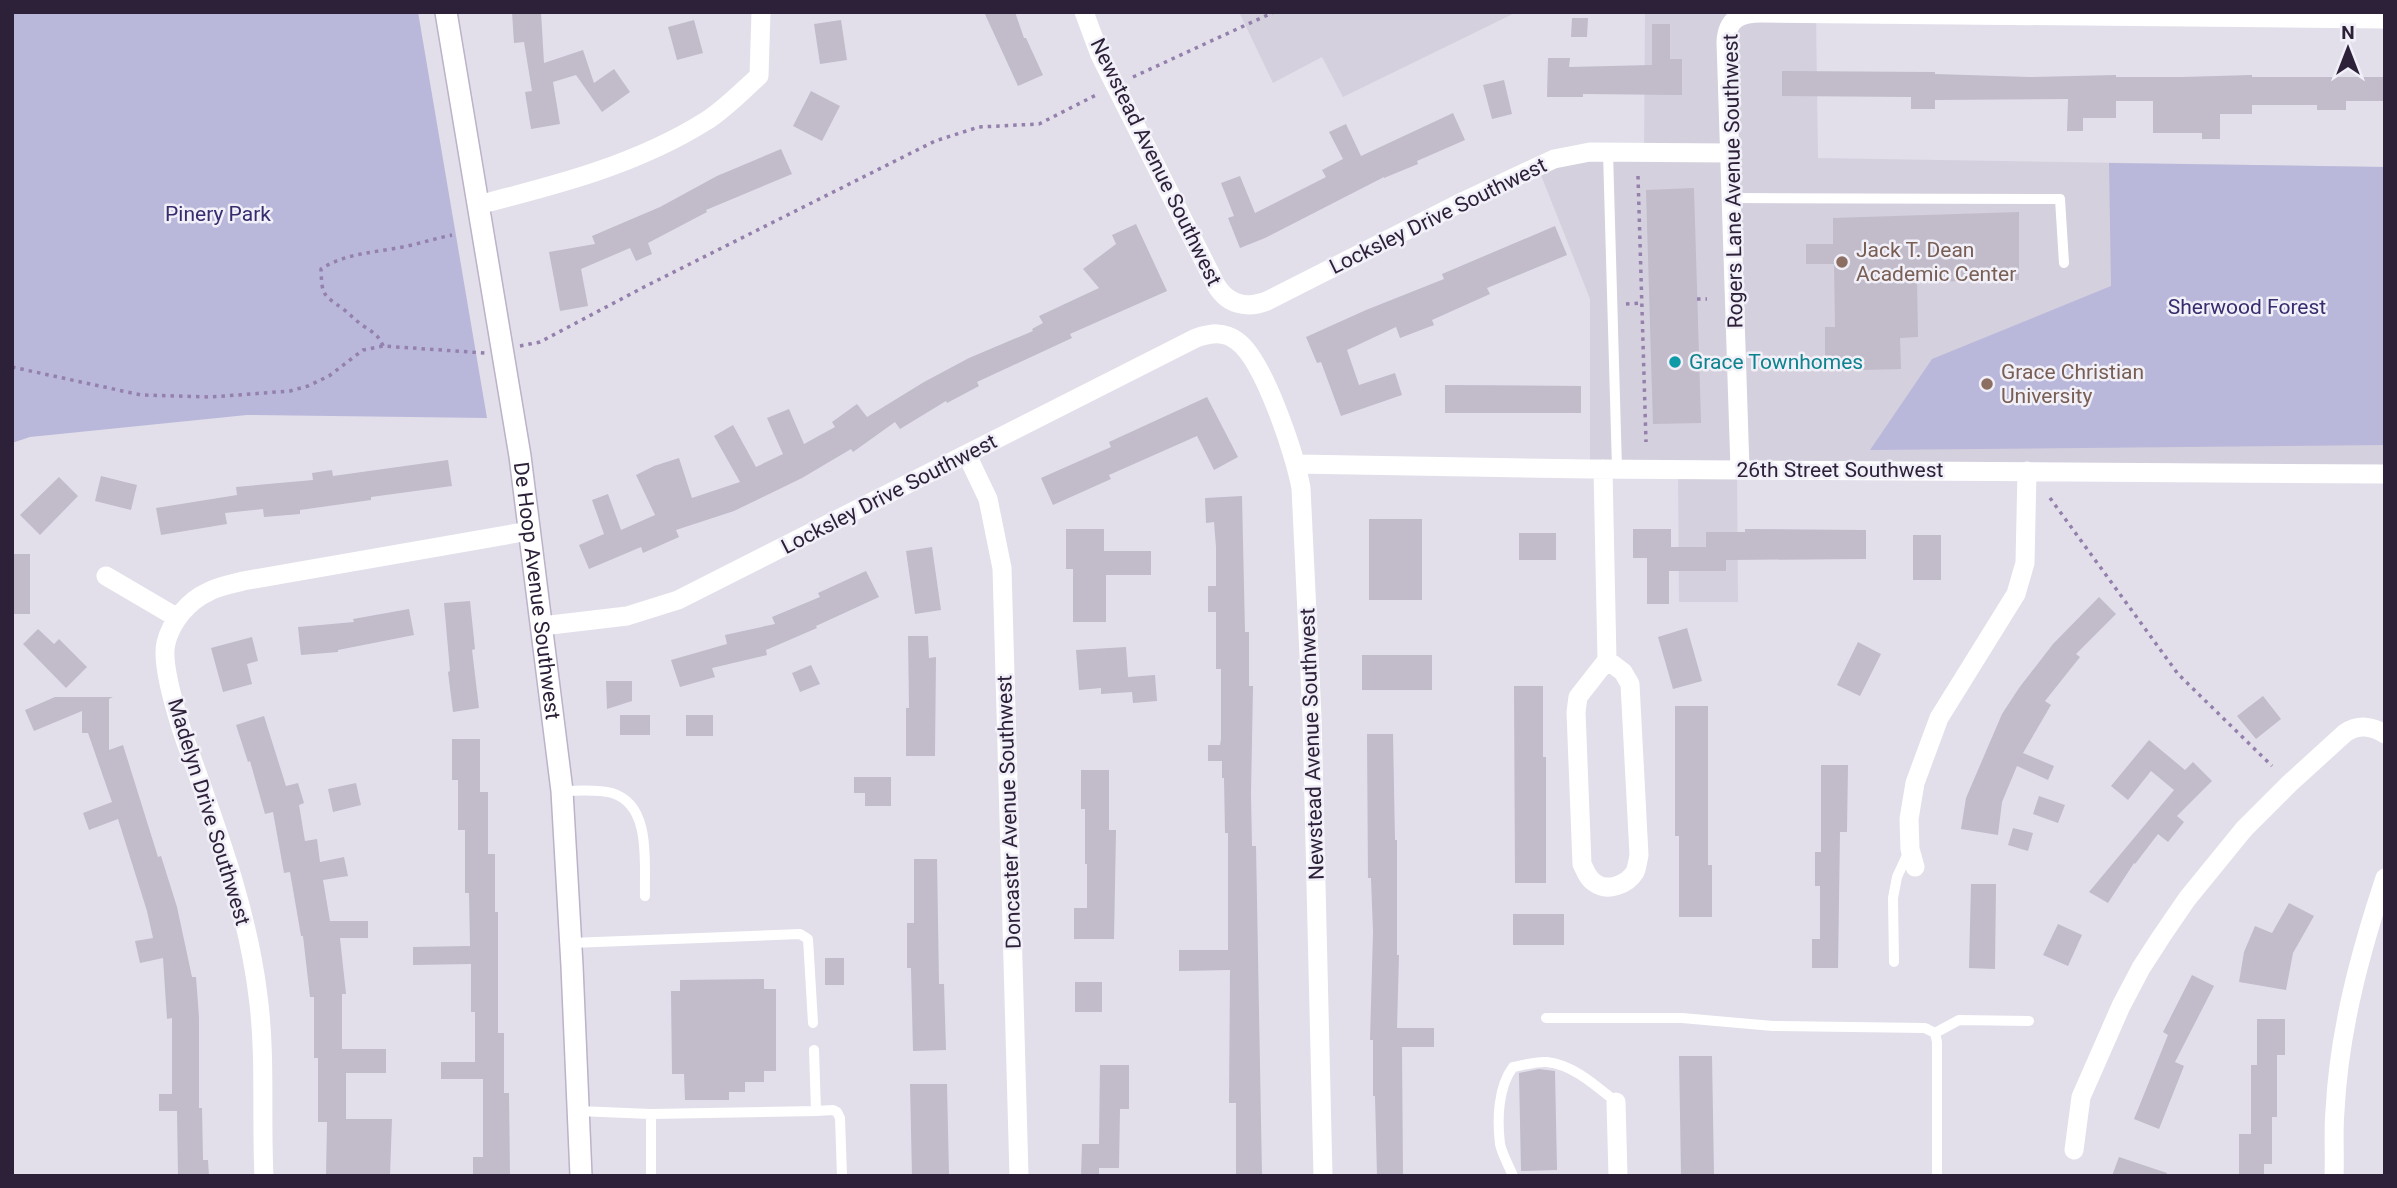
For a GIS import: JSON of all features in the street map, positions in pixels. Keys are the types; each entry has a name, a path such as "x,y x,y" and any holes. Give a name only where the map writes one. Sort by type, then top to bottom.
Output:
{"street":[{"name":"De Hoop Avenue Southwest","path":"446,12 520,456 562,792 581,1176"},
{"path":"478,205 573,181 650,151 707,121 759,76 761,12"},
{"name":"Newstead Avenue Southwest","path":"1084,12 1100,55 1216,285 1224,296 1238,305"},
{"path":"1736,16 1761,13 2385,19"},
{"name":"Rogers Lane Avenue Southwest","path":"1736,16 1727,31 1726,42 1740,469"},
{"name":"Locksley Drive Southwest","path":"1238,305 1252,306 1267,301 1537,165 1571,155 1608,152 1729,153"},
{"name":"Locksley Drive Southwest","path":"542,626 627,615 678,600 1196,338 1213,334 1226,335"},
{"name":"Newstead Avenue Southwest","path":"1226,335 1239,342 1252,358 1279,418 1296,464 1301,488 1312,717 1323,1176"},
{"name":"Doncaster Avenue Southwest","path":"967,455 988,499 1002,568 1019,1176"},
{"name":"26th Street Southwest","path":"1296,464 2385,474"},
{"path":"1608,660 1623,672 1630,684 1639,855 1635,872 1624,882 1609,888 1595,884 1582,864 1576,712 1578,697 1608,660 1610,468"},
{"path":"1913,858 1909,819 1915,783 1939,718 2016,594 2027,550 2027,471"},
{"path":"106,576 176,617 206,592 243,581 529,531"},
{"name":"Madelyn Drive Southwest","path":"176,617 165,645 169,680 183,734 224,848 244,916 258,996 264,1099 264,1176"},
{"path":"2074,1150 2081,1097 2121,1006 2141,968 2187,899 2249,823 2345,733 2365,726 2385,734"},
{"path":"2334,1176 2334,1110 2349,1005 2367,931 2385,878"},
{"path":"1616,1102 1618,1176"}],"lane":[{"path":"1608,152 1610,468"},
{"path":"1732,198 2060,199 2064,263"},
{"path":"562,792 613,793 632,806 640,822 645,896"},
{"path":"1894,962 1893,898 1897,877 1913,858"},
{"path":"571,943 800,934 808,939 813,1023"},
{"path":"1546,1018 1682,1018 1773,1026 1925,1028 1934,1033 1937,1042 1937,1176"},
{"path":"1934,1033 1959,1020 2029,1021"},
{"path":"814,1050 816,1111"},
{"path":"1513,1176 1500,1146 1499,1107 1504,1078 1513,1067 1546,1062 1566,1067 1583,1076 1616,1102"},
{"path":"578,1111 651,1114 833,1110 840,1118 842,1176"},
{"path":"651,1114 652,1176"}],"path":[{"path":"12,368 141,394 211,397 290,391 308,386 329,376 363,350 383,346 471,354 540,342 935,141 979,127 1039,124 1274,12"},
{"path":"1638,176 1646,442"},
{"path":"383,346 380,337 342,307 331,303 322,288 321,269 333,261 356,255 452,235"},
{"path":"1697,299 1707,299"},
{"path":"1642,301 1650,300"},
{"path":"2050,498 2178,674 2272,766"}],"shaded area":[{"path":"1239,12 1517,12 1343,97 1322,57 1273,83"},
{"name":"Grace Christian University","path":"1645,12 1816,13 1818,158 2385,167 2385,474 1737,470 1738,602 1679,602 1678,469 1590,469 1590,299 1537,165 1644,153"}],"green space":[{"name":"Pinery Park","path":"12,12 418,12 487,418 247,415 30,437 12,443"},
{"name":"Sherwood Forest","path":"2109,163 2385,167 2385,445 1870,450 1932,359 2111,286"}],"building":[{"path":"512,12 541,12 544,63 583,50 594,83 614,69 630,92 602,112 576,75 553,82 560,124 531,129 525,92 532,91 524,42 514,43"},
{"path":"984,12 1015,12 1024,38 1043,75 1018,86"},
{"path":"1572,18 1588,18 1587,37 1571,37"},
{"path":"694,20 703,53 677,60 668,27"},
{"path":"841,20 847,60 820,64 814,24"},
{"path":"1652,24 1670,24 1670,59 1682,59 1682,95 1583,94 1583,97 1547,97 1548,58 1570,58 1569,67 1652,65"},
{"path":"1782,71 1935,72 2030,77 2385,77 2385,101 2346,101 2346,110 2317,110 2317,105 2252,105 2252,114 2220,114 2220,139 2202,139 2202,133 2153,133 2153,101 2116,101 2116,118 2083,118 2083,131 2067,131 2068,99 1935,100 1935,109 1911,109 1911,97 1782,96"},
{"path":"1504,80 1512,114 1492,119 1483,85"},
{"path":"811,91 840,106 822,141 793,126"},
{"path":"1453,113 1465,140 1240,248 1228,218 1234,216 1221,183 1240,176 1255,213 1326,177 1322,170 1343,159 1329,132 1346,124 1361,156"},
{"path":"781,149 792,174 706,210 707,212 648,243 652,254 636,261 630,248 581,269 588,306 560,311 549,252 595,244 592,236 660,207 717,176"},
{"name":"Grace Townhomes","path":"1694,188 1701,423 1653,424 1646,190"},
{"path":"2019,212 2019,280 1917,282 1918,337 1900,338 1901,369 1825,371 1825,327 1835,327 1834,264 1806,264 1806,244 1833,244 1833,218"},
{"path":"1136,224 1167,291 1070,334 1072,338 977,382 979,386 947,403 946,401 900,429 895,422 853,452 851,449 802,478 734,511 676,530 679,537 643,553 641,547 589,569 579,545 604,534 592,500 608,494 621,530 655,515 636,475 654,466 679,458 692,498 740,482 714,436 733,425 756,467 783,454 767,418 789,409 804,444 835,427 832,422 857,404 867,417 969,358 1033,331 1032,329 1043,323 1039,316 1099,288 1083,269 1116,244 1112,235"},
{"path":"1555,226 1567,255 1487,288 1490,294 1432,320 1434,325 1400,338 1396,327 1347,350 1359,385 1395,373 1402,395 1341,416 1321,362 1317,363 1306,337 1444,279 1442,274"},
{"path":"1445,385 1581,386 1581,413 1445,413"},
{"path":"1207,397 1238,457 1214,470 1197,436 1109,475 1111,479 1053,505 1041,478 1111,447 1109,442"},
{"path":"448,460 452,486 300,510 300,514 264,517 263,509 225,513 227,524 161,535 156,508 237,495 236,487 313,480 312,473 332,470 333,476"},
{"path":"101,476 137,485 131,510 95,501"},
{"path":"59,477 78,496 40,535 20,515"},
{"path":"1242,496 1245,632 1249,632 1249,686 1253,686 1251,794 1252,846 1256,846 1262,1176 1236,1176 1236,1103 1229,1103 1230,970 1179,971 1179,950 1228,950 1228,833 1225,833 1224,778 1222,761 1208,761 1208,745 1220,745 1221,739 1221,669 1216,669 1216,612 1208,612 1208,586 1216,586 1216,547 1214,522 1206,523 1205,498"},
{"path":"1369,519 1422,519 1422,600 1369,600"},
{"path":"1066,529 1104,529 1104,551 1151,551 1151,575 1106,575 1106,622 1073,622 1073,569 1066,569"},
{"path":"1633,529 1671,529 1671,547 1706,547 1706,532 1745,532 1745,529 1866,530 1866,559 1726,560 1726,571 1669,571 1669,604 1647,604 1647,558 1633,558"},
{"path":"1519,533 1556,533 1556,560 1519,560"},
{"path":"1913,535 1941,535 1941,580 1913,580"},
{"path":"932,547 941,610 915,614 906,551"},
{"path":"12,554 30,554 30,614 12,614"},
{"path":"866,571 879,597 766,650 767,655 712,668 715,677 680,687 671,660 727,644 725,635 775,624 772,617 820,597 818,593"},
{"path":"2099,597 2116,614 2076,654 2080,657 2045,701 2051,705 2023,753 2054,766 2048,780 2017,766 2002,802 1998,835 1961,829 1966,798 2002,714 2053,644"},
{"path":"470,601 475,649 472,650 479,708 453,712 444,603"},
{"path":"409,609 414,635 338,652 301,655 298,627 354,622 353,619"},
{"path":"1687,628 1702,681 1673,689 1658,637"},
{"path":"38,629 54,644 59,639 87,667 66,688 23,644"},
{"path":"908,636 928,636 929,658 936,657 935,756 906,756 906,708 909,708"},
{"path":"252,637 258,661 247,664 252,684 223,692 211,648"},
{"path":"1858,642 1881,654 1860,696 1837,685"},
{"path":"1126,647 1128,677 1155,675 1157,701 1133,703 1132,692 1101,694 1101,688 1079,690 1076,650"},
{"path":"1362,655 1432,655 1432,690 1362,690"},
{"path":"811,665 820,684 800,692 792,673"},
{"path":"606,681 632,681 632,701 607,709"},
{"path":"1514,686 1543,686 1546,883 1515,883"},
{"path":"2263,696 2281,719 2256,739 2237,716"},
{"path":"55,697 113,697 109,699 109,750 123,745 158,857 161,856 177,907 192,977 196,977 199,1108 202,1108 203,1160 208,1160 209,1176 178,1176 177,1111 159,1111 159,1094 172,1094 172,1018 167,1019 163,958 140,963 135,941 153,938 118,819 89,830 83,813 112,802 88,733 82,733 82,711 34,731 25,710"},
{"path":"1675,706 1708,706 1708,865 1712,865 1712,917 1679,917 1679,836 1675,836"},
{"path":"620,715 650,715 650,735 620,735"},
{"path":"686,715 713,715 713,736 686,736"},
{"path":"264,716 286,786 298,783 304,803 299,805 305,841 317,839 320,862 344,857 348,876 323,880 330,921 368,921 368,938 340,938 346,994 342,994 342,1049 386,1049 386,1073 346,1073 346,1119 392,1119 390,1176 326,1176 327,1122 318,1122 314,997 310,997 303,936 290,872 284,873 273,812 265,814 250,761 248,762 236,725"},
{"path":"1367,734 1393,734 1399,955 1397,1028 1434,1028 1434,1047 1402,1047 1403,1176 1377,1176 1373,1040 1370,1040 1373,932 1371,878 1368,878"},
{"path":"452,739 480,739 480,792 488,792 488,854 495,854 495,912 498,912 498,1033 504,1033 504,1093 509,1093 510,1176 473,1176 473,1157 483,1157 483,1079 441,1079 441,1062 475,1062 471,964 413,965 413,947 470,946 469,893 465,893 465,830 458,830 458,780 452,780"},
{"path":"2149,740 2185,770 2193,762 2212,781 2177,816 2184,822 2168,842 2158,834 2134,863 2108,903 2089,892 2174,790 2151,771 2128,800 2111,786"},
{"path":"1821,765 1848,765 1847,832 1840,832 1838,968 1812,968 1812,939 1820,939 1820,886 1815,886 1815,852 1821,852"},
{"path":"1081,770 1109,770 1109,830 1116,830 1114,939 1074,939 1074,908 1087,908 1085,809 1081,809"},
{"path":"854,777 891,777 891,806 865,806 865,793 854,793"},
{"path":"356,783 361,805 333,812 328,789"},
{"path":"2039,796 2065,805 2058,823 2033,814"},
{"path":"2013,828 2033,833 2028,851 2008,845"},
{"path":"914,859 937,859 939,984 944,984 946,1050 913,1051 911,968 907,968 907,923 914,923"},
{"path":"1971,884 1996,884 1995,969 1969,968"},
{"path":"2289,903 2314,916 2293,953 2286,990 2239,982 2244,952 2255,926 2272,933"},
{"path":"1513,914 1564,914 1564,945 1513,945"},
{"path":"2058,924 2082,935 2068,966 2043,955"},
{"path":"825,958 844,958 844,985 825,985"},
{"path":"2192,975 2214,986 2175,1062 2184,1066 2159,1129 2134,1119 2168,1035 2163,1032"},
{"path":"764,979 764,989 776,989 776,1071 764,1071 764,1082 745,1082 745,1092 729,1092 729,1100 685,1100 684,1074 672,1074 671,991 680,991 680,980"},
{"path":"1075,982 1102,982 1102,1012 1075,1012"},
{"path":"2257,1019 2285,1019 2285,1055 2277,1055 2277,1117 2272,1117 2272,1164 2264,1164 2264,1176 2239,1176 2239,1134 2251,1134 2251,1065 2257,1065"},
{"path":"1679,1056 1712,1056 1714,1176 1681,1176"},
{"path":"1100,1065 1129,1065 1129,1109 1120,1109 1119,1168 1099,1168 1099,1176 1081,1176 1082,1144 1099,1144"},
{"path":"1539,1069 1555,1071 1557,1170 1521,1171 1519,1073"},
{"path":"910,1084 947,1084 949,1175 912,1176"},
{"path":"2119,1157 2167,1173 2166,1176 2112,1176"}],"place":[{"name":"Jack T. Dean Academic Center","path":"1842,262"},
{"name":"Grace Townhomes","path":"1675,362"},
{"name":"Grace Christian University","path":"1987,384"}]}
